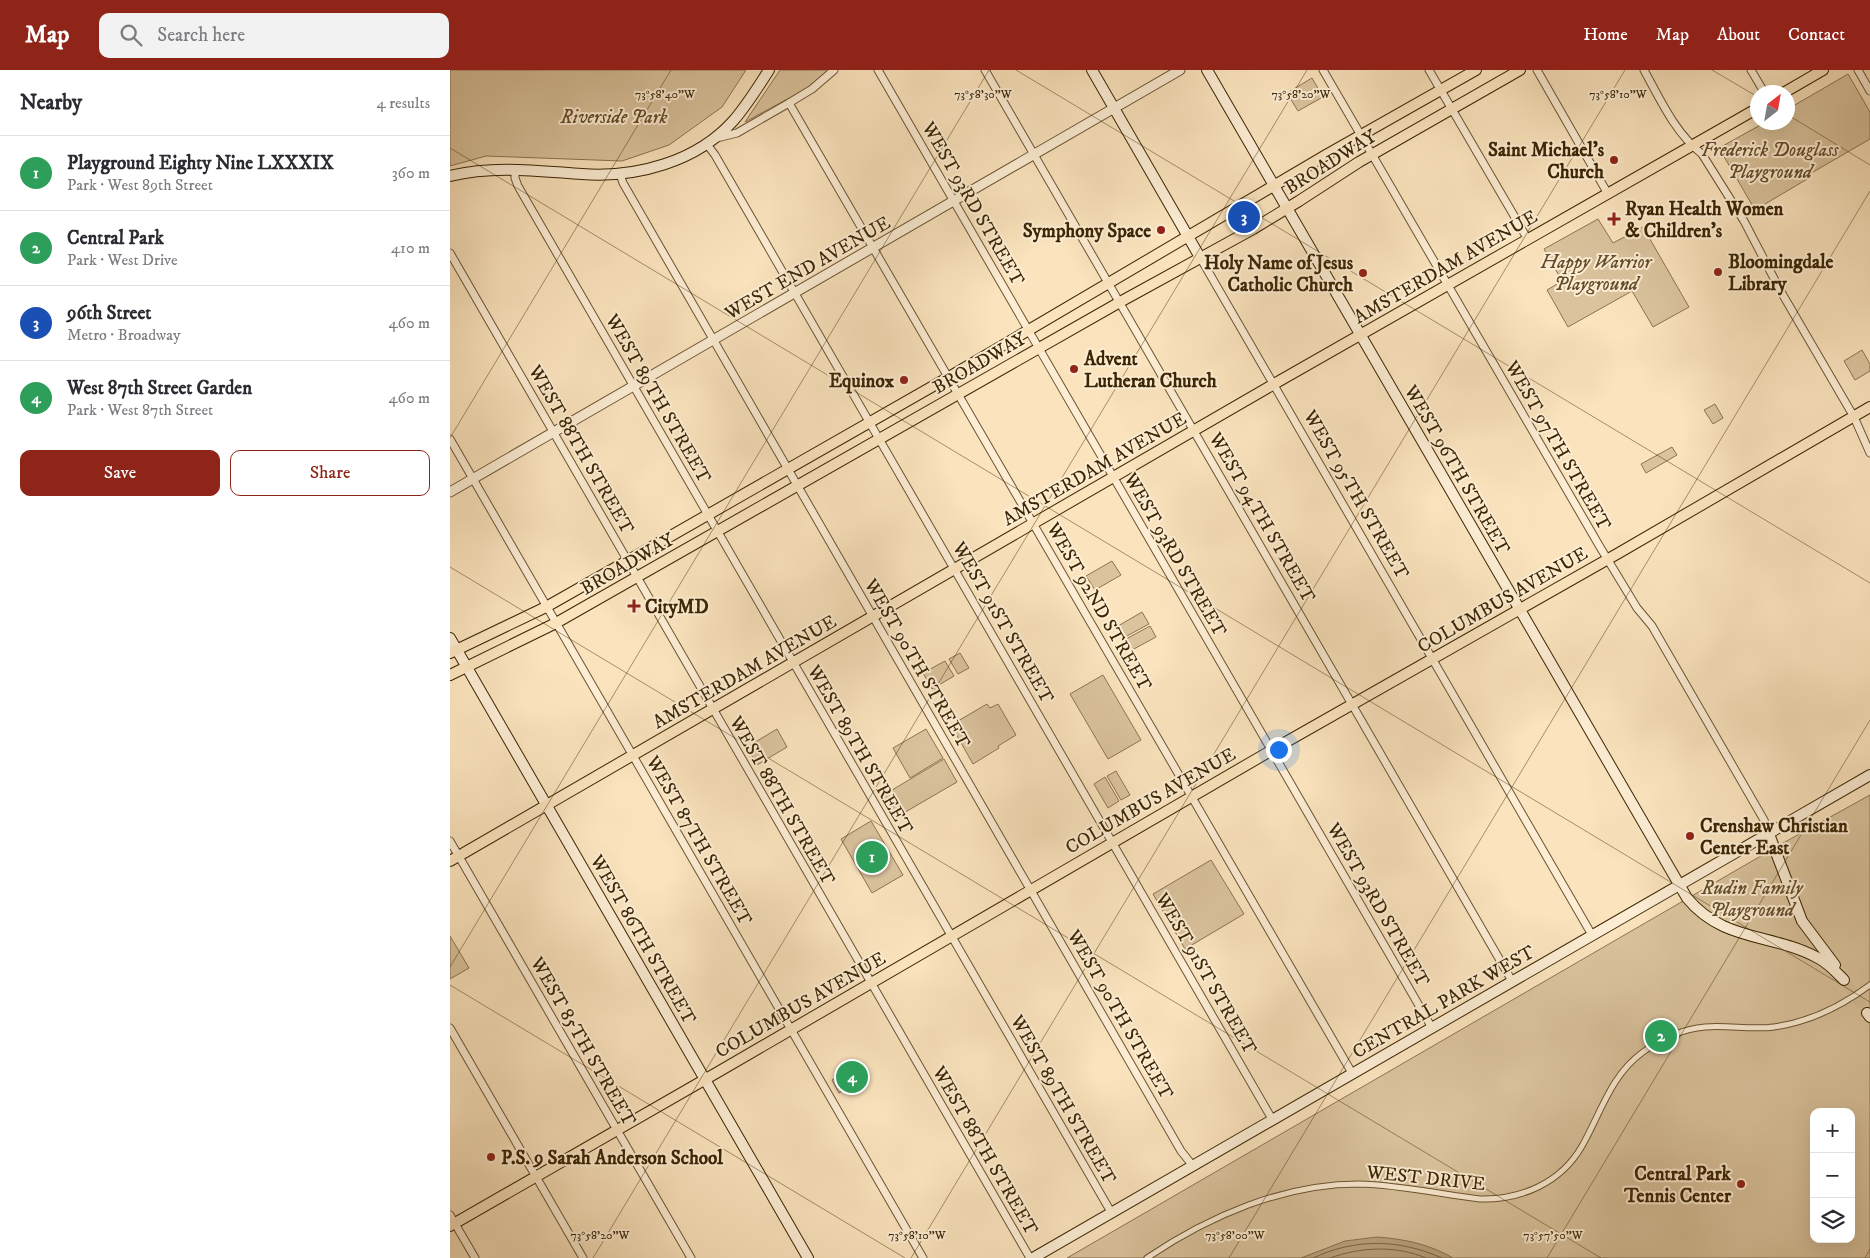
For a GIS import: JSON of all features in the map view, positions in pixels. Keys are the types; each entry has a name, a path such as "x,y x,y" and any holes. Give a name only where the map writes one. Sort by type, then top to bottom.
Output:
{"main road":[{"path":"450,176 489,170 515,169 594,175 620,174 664,164 686,155 710,141 738,114 768,70"},
{"name":"WEST 95TH STREET","path":"1092,70 1201,259"},
{"name":"WEST 96TH STREET","path":"1207,70 1679,885 1695,907 1714,923 1812,955 1827,964 1846,982 1802,921 1769,834"},
{"name":"BROADWAY","path":"453,652 546,606 707,515 948,377 1187,235 1476,70"},
{"name":"BROADWAY","path":"450,675 556,623 1120,302 1201,259 1288,208 1372,155 1520,70"},
{"path":"1795,86 1823,70"},
{"name":"AMSTERDAM AVENUE","path":"454,858 955,570 1273,384 1750,113"},
{"name":"COLUMBUS AVENUE","path":"452,1222 705,1080 1271,750 1870,407"},
{"name":"WEST 86TH STREET","path":"450,638 453,652 467,667 808,1258"},
{"name":"CENTRAL PARK WEST","path":"1031,1258 1870,775"}],"street":[{"path":"710,141 737,133 812,89 834,70"},
{"name":"WEST 93RD STREET","path":"878,70 1432,1028"},
{"name":"WEST 94TH STREET","path":"985,70 1512,982"},
{"name":"WEST END AVENUE","path":"450,492 1180,70"},
{"name":"WEST 97TH STREET","path":"1323,70 1607,559 1635,604 1652,626 1764,820 1769,834"},
{"path":"1429,70 1527,238"},
{"path":"1537,70 1608,194"},
{"path":"1644,70 1681,133 1702,154 1744,221 1780,290 1854,417 1870,453"},
{"path":"1751,70 1760,85"},
{"path":"1858,70 1870,91"},
{"name":"WEST 92ND STREET","path":"789,103 1352,1073"},
{"name":"WEST 91ST STREET","path":"710,141 715,155 1272,1119"},
{"name":"WEST 89TH STREET","path":"515,169 514,175 518,186 1111,1212"},
{"name":"WEST 90TH STREET","path":"620,174 623,183 1030,890 1181,1151 1193,1166"},
{"name":"WEST 88TH STREET","path":"450,253 712,710 1031,1258"},
{"name":"WEST 95TH STREET","path":"1201,259 1592,935"},
{"name":"WEST 87TH STREET","path":"450,439 923,1258"},
{"name":"WEST 85TH STREET","path":"450,841 454,858 617,1130 691,1258"},
{"name":"WEST DRIVE","path":"1147,1258 1187,1233 1226,1214 1267,1199 1318,1187 1358,1184 1380,1185 1480,1199 1496,1199 1523,1194 1553,1178 1577,1154 1614,1082 1629,1064 1649,1048 1672,1036 1698,1028 1765,1028 1800,1021 1840,1004 1870,985"},
{"path":"450,1028 583,1258"},
{"path":"452,1222 475,1258"}],"green space":[{"name":"Riverside Park","path":"450,70 746,70 722,107 669,145 622,161 486,156 450,166"},
{"path":"780,70 829,70 806,89 745,122"},
{"name":"Frederick Douglass Playground","path":"1848,74 1870,112 1870,139 1808,175 1809,178 1755,210 1719,148 1751,130 1795,130 1795,105"},
{"path":"1312,78 1323,97 1298,111 1287,93"},
{"name":"Happy Warrior Playground","path":"1598,219 1613,243 1643,227 1689,307 1653,327 1632,291 1568,327 1547,290 1562,281 1544,249"},
{"path":"1862,350 1870,364 1870,371 1855,380 1844,361"},
{"path":"1715,404 1723,418 1713,424 1704,410"},
{"path":"1672,447 1677,455 1646,473 1641,464"},
{"path":"1112,561 1121,575 1095,590 1086,576"},
{"path":"1142,612 1149,624 1125,637 1118,626"},
{"path":"1150,626 1156,637 1132,650 1126,639"},
{"path":"960,653 969,668 958,674 949,659"},
{"path":"945,661 954,676 932,689 923,673"},
{"path":"1103,675 1141,740 1108,759 1070,694"},
{"path":"987,704 990,708 998,704 1016,735 973,764 951,725"},
{"path":"777,729 787,747 757,765 747,747"},
{"path":"926,729 943,758 910,778 893,748"},
{"path":"944,759 957,782 895,818 882,796"},
{"path":"1116,771 1130,795 1121,800 1107,776"},
{"path":"1105,777 1119,801 1108,808 1094,784"},
{"name":"Rudin Family Playground","path":"1870,795 1870,1258 1067,1258 1785,842"},
{"path":"871,821 903,875 872,893 841,839"},
{"path":"1211,860 1244,914 1185,949 1153,894"},
{"path":"450,936 469,968 450,979"},
{"path":"862,1062 869,1075 839,1093 832,1080"}],"water":[{"path":"1377,1237 1416,1243 1435,1249 1453,1258 1301,1258 1345,1241"}],"tunnel":[{"path":"1848,985 1867,1013"}],"place":[{"name":"Saint Michael's Church","path":"1614,160"},
{"name":"96th Street","path":"1244,217"},
{"name":"Ryan Health Women & Children's","path":"1614,219"},
{"name":"Symphony Space","path":"1161,230"},
{"name":"Bloomingdale Library","path":"1718,272"},
{"name":"Holy Name of Jesus Catholic Church","path":"1363,273"},
{"name":"Advent Lutheran Church","path":"1074,369"},
{"name":"Equinox","path":"904,380"},
{"name":"CityMD","path":"634,606"},
{"name":"Crenshaw Christian Center East","path":"1690,836"},
{"name":"Playground Eighty Nine LXXXIX","path":"872,857"},
{"name":"Central Park","path":"1661,1036"},
{"name":"West 87th Street Garden","path":"852,1077"},
{"name":"P.S. 9 Sarah Anderson School","path":"491,1157"},
{"name":"Central Park Tennis Center","path":"1741,1184"}]}
